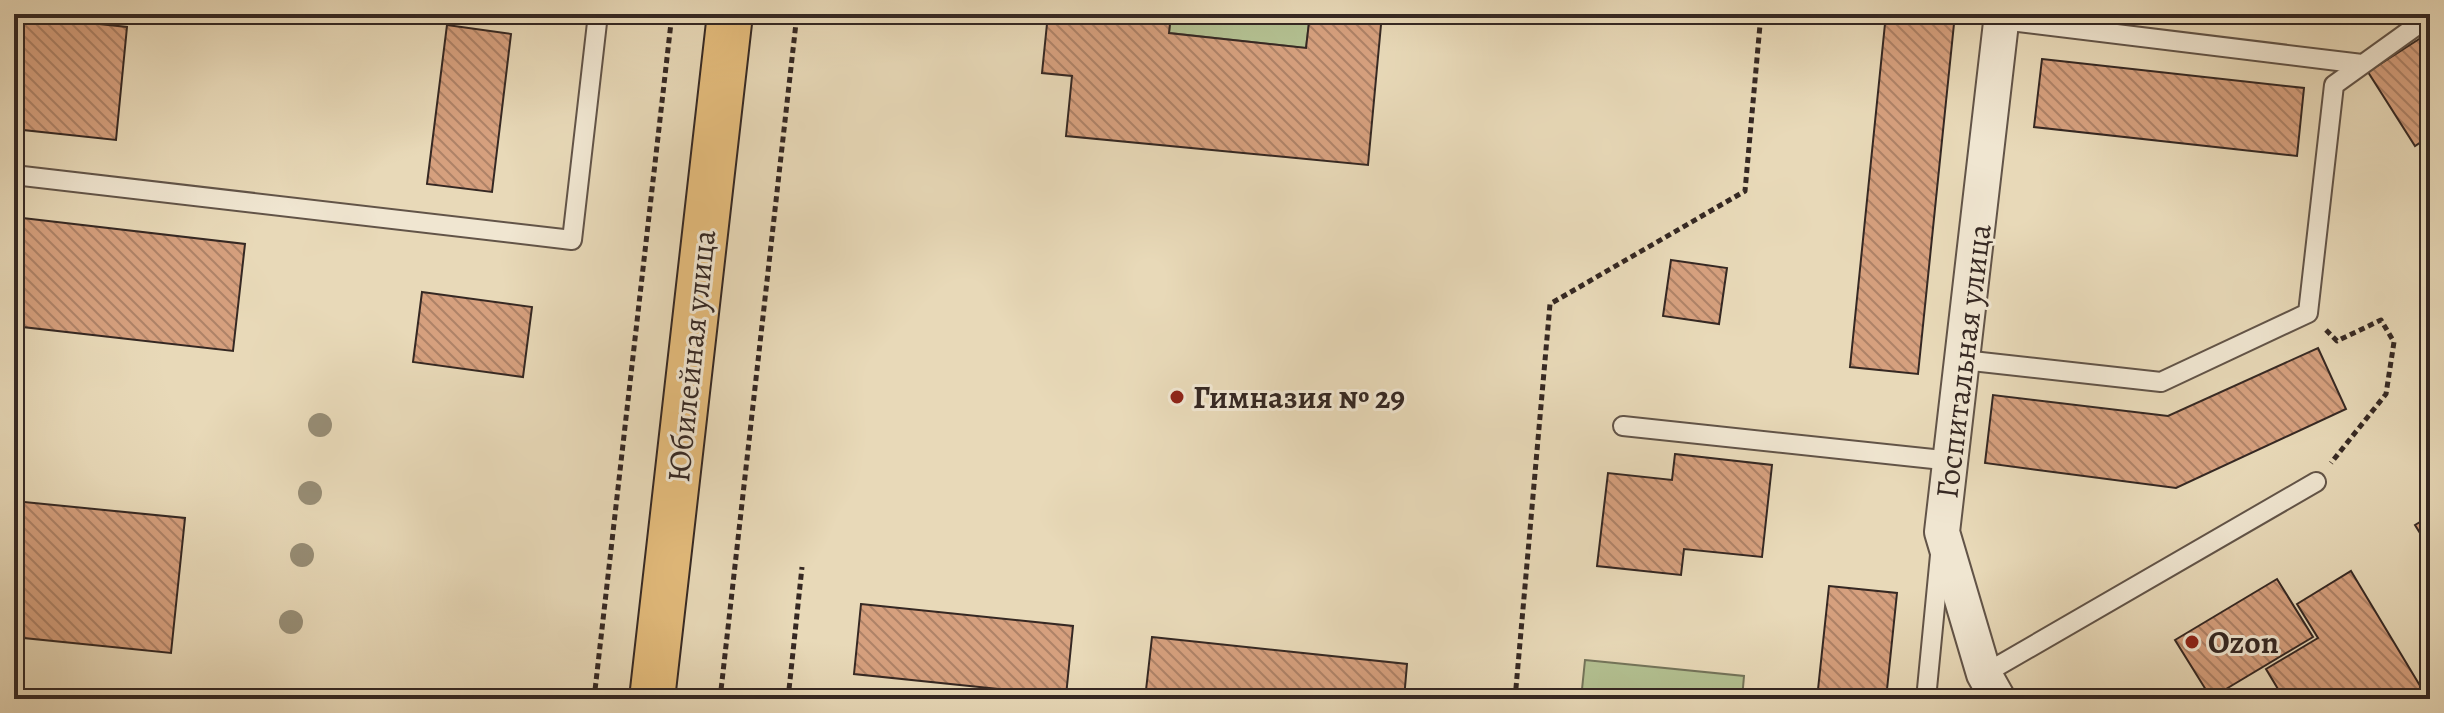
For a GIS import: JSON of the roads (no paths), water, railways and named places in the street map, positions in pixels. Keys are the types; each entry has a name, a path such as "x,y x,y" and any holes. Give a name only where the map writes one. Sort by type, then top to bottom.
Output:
{"main road":[{"name":"Юбилейная улица","path":"652,699 730,14"}],"street":[{"name":"Госпитальная улица","path":"1991,687 1942,532 2002,17"}],"lane":[{"path":"14,175 572,240 598,14"},
{"path":"1963,360 2161,382 2308,313 2334,85 2430,16"},
{"path":"2002,17 2362,64"},
{"path":"1623,426 1952,461"},
{"path":"1991,687 2316,482"},
{"path":"1926,699 1942,532"}],"place":[{"name":"Гимназия № 29","path":"1177,397"},
{"name":"Ozon","path":"2192,642"}]}
